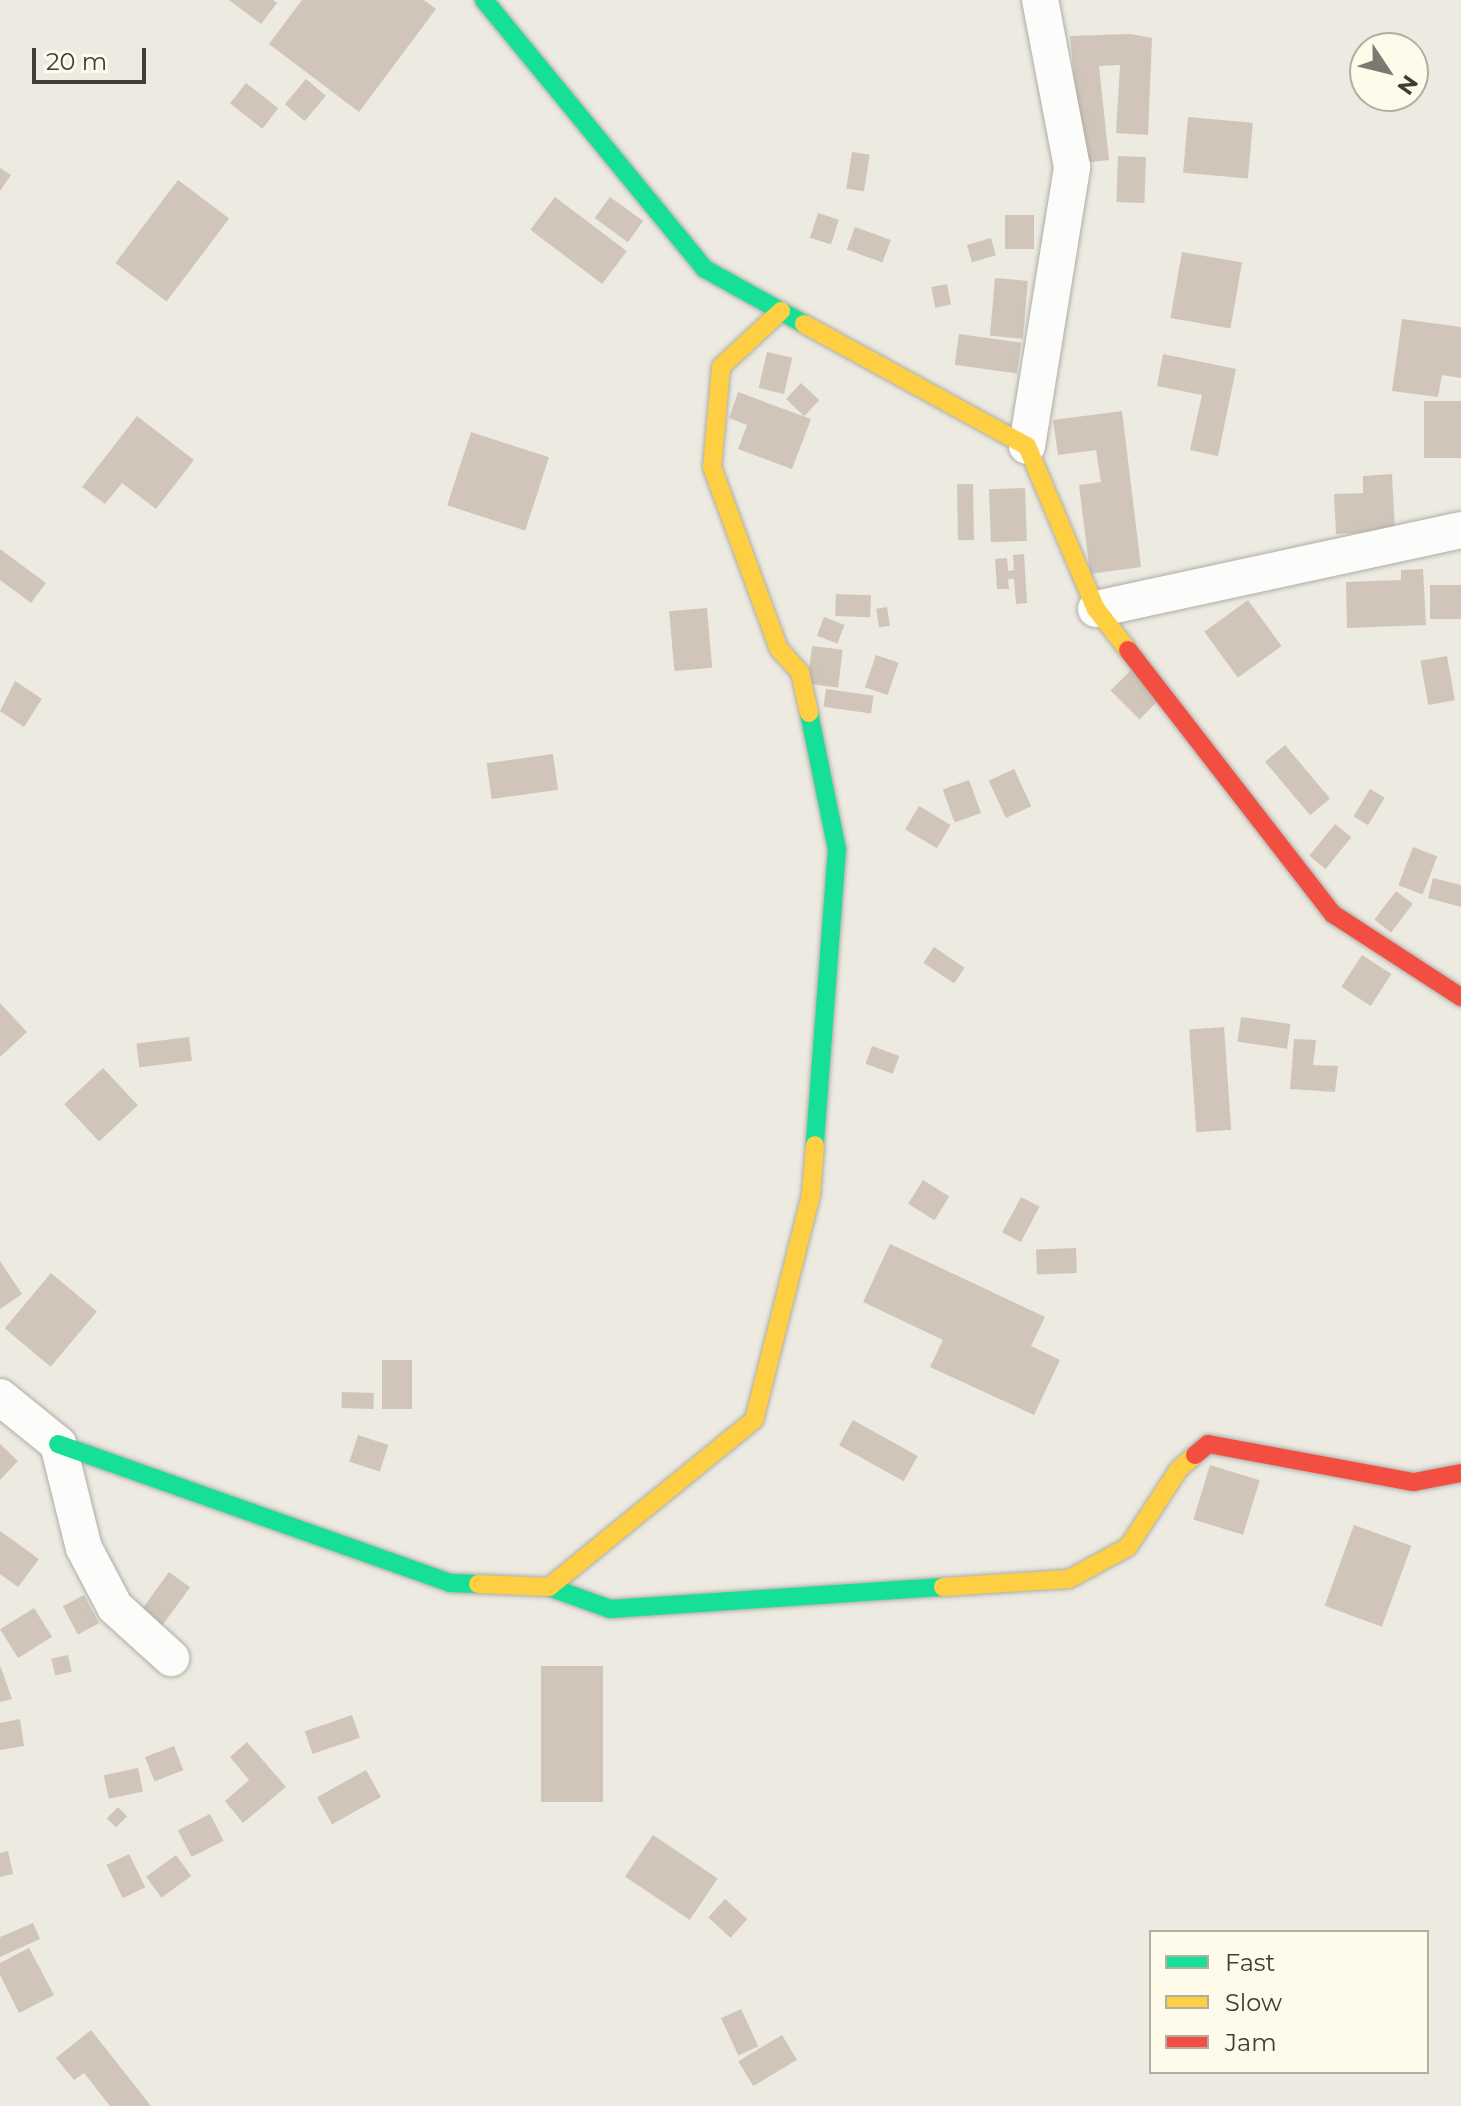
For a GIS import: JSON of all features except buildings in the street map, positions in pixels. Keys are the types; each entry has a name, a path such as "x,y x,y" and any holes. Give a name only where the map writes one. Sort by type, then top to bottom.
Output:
{"street":[{"path":"484,0 705,269 1027,446"},
{"path":"1040,0 1072,167 1027,446 1096,609 1333,914 1461,997"},
{"path":"549,1587 754,1420 811,1194 837,849 800,672 779,649 712,467 721,367 781,311"},
{"path":"1096,609 1461,530"},
{"path":"0,1397 58,1444 450,1583 549,1587 610,1609 1069,1579 1128,1547 1179,1469 1208,1444 1414,1482 1461,1473"},
{"path":"58,1444 84,1548 115,1607 171,1658"}],"traffic: fast":[{"path":"484,0 705,269 804,324"},
{"path":"809,713 837,849 815,1145"},
{"path":"58,1444 450,1583 478,1584"},
{"path":"549,1587 610,1609 943,1587"}],"traffic: slow":[{"path":"781,311 721,367 712,467 779,649 800,672 809,713"},
{"path":"804,324 1027,446 1096,609 1128,650"},
{"path":"478,1584 549,1587 754,1420 811,1194 815,1145"},
{"path":"943,1587 1069,1579 1128,1547 1179,1469 1195,1455"}],"traffic: jam":[{"path":"1128,650 1333,914 1461,997"},
{"path":"1195,1455 1208,1444 1414,1482 1461,1473"}]}
